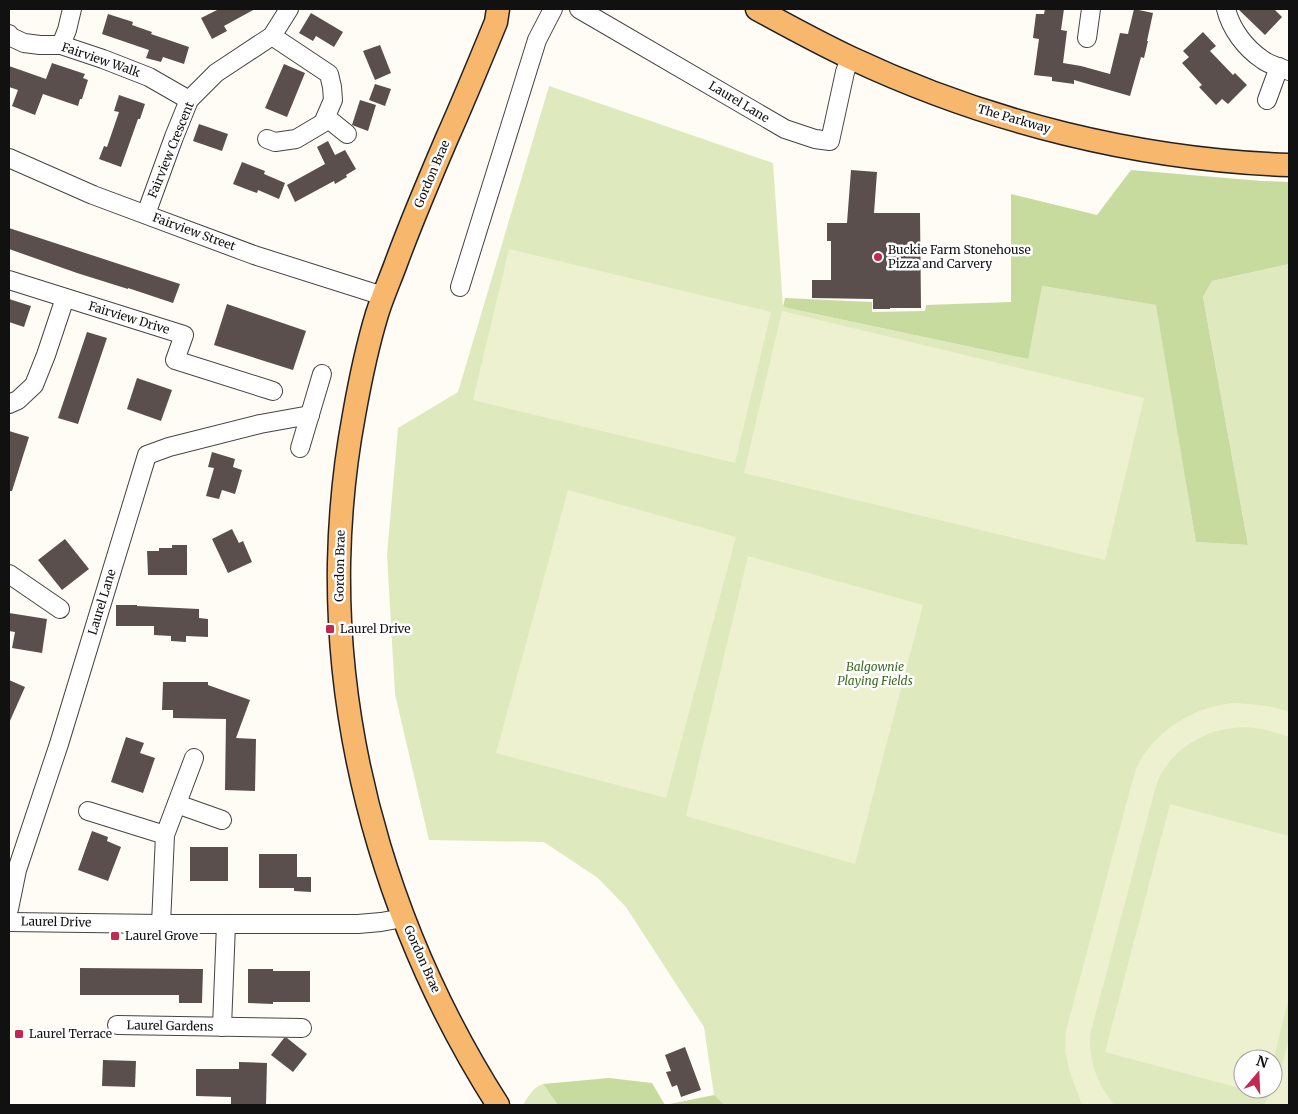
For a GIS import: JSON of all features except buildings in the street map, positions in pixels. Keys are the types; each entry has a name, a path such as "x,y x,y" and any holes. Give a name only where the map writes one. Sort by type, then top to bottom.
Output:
{"main road":[{"name":"The Parkway","path":"757,9 850,58 972,107 1049,129 1125,146 1207,159 1289,165"},
{"name":"Gordon Brae","path":"498,1105 451,1023 427,972 403,918 375,830 365,795 345,676 340,630 339,561 345,472 351,433 363,367 377,315 423,193 501,13"}],"street":[{"path":"61,44 67,30 72,9"},
{"name":"Fairview Crescent","path":"146,214 189,100 216,73 272,36 289,9"},
{"path":"460,287 537,40 553,9"},
{"name":"Laurel Lane","path":"579,9 785,129 815,139 830,141 845,72 850,58"},
{"path":"1087,38 1090,9"},
{"path":"1226,9 1230,22 1246,46 1264,61 1284,69 1267,100"},
{"name":"Fairview Walk","path":"9,34 11,37 24,43 40,45 61,44 103,59 149,77 189,100"},
{"path":"267,139 274,142 296,138 323,123 333,100 329,74 272,36"},
{"path":"326,117 347,134"},
{"name":"Fairview Street","path":"9,158 93,195 254,254 383,296"},
{"name":"Fairview Drive","path":"9,280 184,335 175,360 273,391"},
{"path":"9,404 18,400 34,386 65,298"},
{"path":"300,448 322,374"},
{"name":"Laurel Lane","path":"9,909 17,870 59,744 147,456 169,447 260,424 310,415"},
{"path":"9,574 60,609"},
{"path":"160,924 165,835 194,758"},
{"path":"177,804 222,820"},
{"path":"88,811 165,835"},
{"name":"Laurel Drive","path":"9,922 358,924 403,918"},
{"name":"Laurel Gardens","path":"222,1027 226,924"},
{"name":"Laurel Gardens","path":"117,1025 302,1028"}],"green space":[{"name":"Balgownie Playing Fields","path":"549,86 773,163 783,307 1027,359 1041,286 1157,305 1196,542 1248,545 1203,297 1212,281 1289,264 1289,1105 725,1105 714,1095 704,1027 626,907 598,878 544,842 429,840 395,694 387,555 398,428 458,392"},
{"path":"1131,170 1289,182 1289,264 1212,281 1203,297 1248,545 1196,542 1156,305 1042,286 1028,359 783,307 785,298 872,302 872,312 925,311 926,305 1011,302 1011,194 1097,215"},
{"path":"509,249 771,312 735,463 473,400"},
{"path":"782,311 1144,398 1105,560 744,473"},
{"path":"568,490 736,537 666,798 496,753"},
{"path":"748,556 923,605 855,864 686,816"},
{"path":"1231,703 1268,706 1289,712 1289,737 1247,727 1211,733 1180,751 1159,778 1090,1035 1091,1055 1095,1072 1103,1089 1114,1105 1082,1105 1065,1052 1066,1031 1137,767 1150,747 1166,730 1176,723 1208,708"},
{"path":"1170,804 1289,836 1289,996 1276,1049 1233,1049 1233,1086 1105,1052"},
{"path":"1289,1039 1289,1105 1264,1105 1267,1099 1283,1099 1283,1061"},
{"path":"609,1078 652,1083 665,1105 558,1105 543,1084"},
{"path":"543,1084 558,1105 523,1105 534,1090"},
{"path":"714,1095 725,1105 665,1105"}],"place":[{"name":"Buckie Farm Stonehouse Pizza and Carvery","path":"878,257"},
{"name":"Laurel Drive","path":"330,629"},
{"name":"Laurel Grove","path":"115,936"},
{"name":"Laurel Terrace","path":"19,1034"}]}
